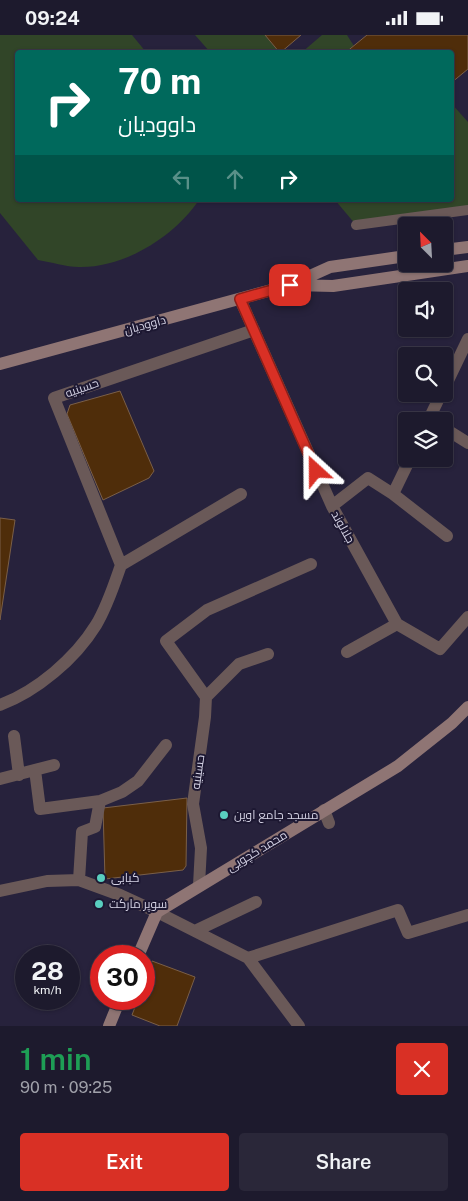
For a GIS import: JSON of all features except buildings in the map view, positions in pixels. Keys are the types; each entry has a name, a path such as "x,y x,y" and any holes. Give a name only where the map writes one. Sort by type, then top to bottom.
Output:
{"street":[{"path":"453,249 468,247"},
{"name":"داوودیان","path":"0,364 290,285 330,267 398,257"},
{"name":"داوودیان","path":"290,285 333,286 468,266"},
{"name":"جلالوند","path":"240,299 332,507 397,623 440,649 468,617"},
{"name":"حسینیه","path":"121,565 54,398 254,330"},
{"path":"453,370 468,339"},
{"path":"453,434 468,443"},
{"path":"393,494 406,467"},
{"path":"332,507 368,478 393,494 447,536"},
{"path":"0,705 40,684 82,644 95,626 105,607 121,565 241,494"},
{"path":"268,654 239,664 206,697 166,641 207,610 310,564"},
{"path":"347,652 397,623"},
{"name":"حسینیه","path":"199,885 201,848 194,804 206,697"},
{"name":"محمد کچویی","path":"157,912 398,766 452,723 468,707"},
{"path":"14,736 19,775"},
{"path":"35,770 40,809 100,801 122,792 138,781 166,745"},
{"path":"0,779 54,765"},
{"path":"79,880 82,832 95,827 100,801"},
{"path":"324,810 329,823"},
{"path":"0,891 47,881 79,880 120,895 248,958 299,1026"},
{"path":"195,931 256,902"},
{"path":"248,958 398,910 408,933 468,915"},
{"path":"143,945 157,912"},
{"path":"109,1026 116,1010"}],"lane":[{"path":"356,225 468,210"}],"green space":[{"path":"0,35 132,35 144,50 15,50 15,202 198,202 189,214 162,238 130,256 96,266 79,267 38,260 0,213"},
{"path":"195,35 265,35 277,50 208,50"},
{"path":"322,35 347,35 354,46 348,50 304,50"},
{"path":"454,106 468,122 468,210 416,217 398,217 398,219 356,225 337,202 454,202"}],"place":[{"name":"مسجد جامع اوین","path":"224,815"},
{"name":"کبابی","path":"101,878"},
{"name":"سوپر مارکت","path":"99,904"}],"route":[{"path":"290,285 240,299 316,471"}]}
